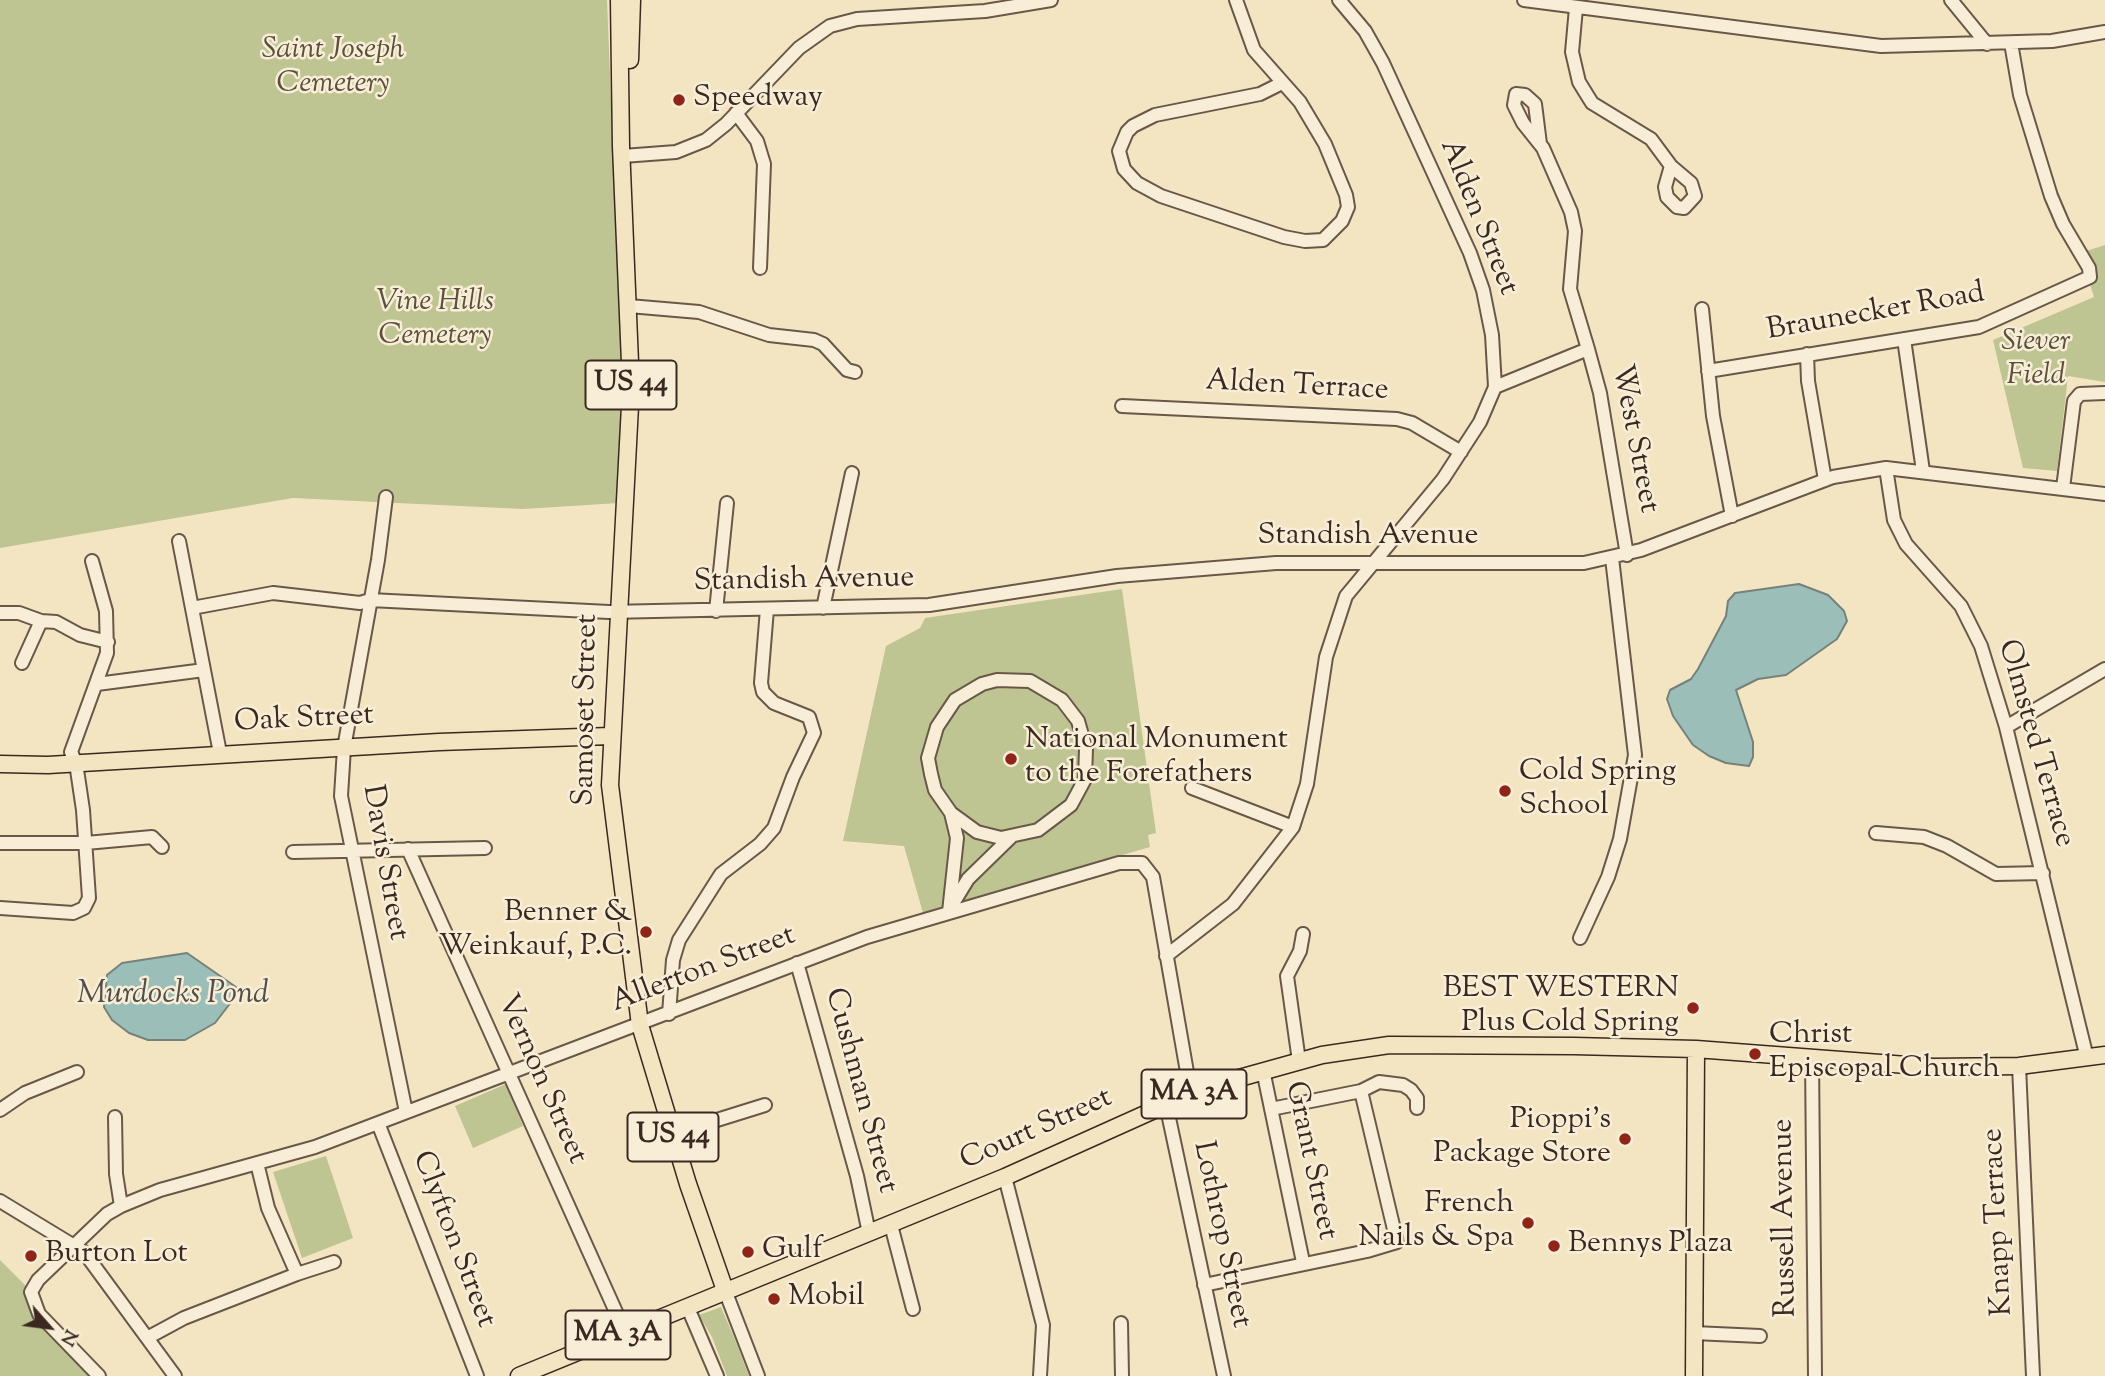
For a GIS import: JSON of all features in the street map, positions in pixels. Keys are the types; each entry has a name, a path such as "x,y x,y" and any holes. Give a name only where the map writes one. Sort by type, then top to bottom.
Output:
{"main road":[{"name":"Samoset Street","path":"620,0 631,387 610,736 613,817 640,1025 726,1293"},
{"name":"Samoset Street","path":"623,156 632,0"},
{"name":"Oak Street","path":"0,764 76,763 525,737 610,736"},
{"name":"Court Street","path":"519,1376 551,1370 625,1332 1005,1177 1166,1104 1299,1060 1365,1047 1424,1044 1696,1049 1901,1066 2019,1066 2105,1055"},
{"path":"1694,1376 1696,1049"}],"street":[{"path":"623,156 652,156 687,149 714,134 791,54 830,26 857,19 985,11 1051,0"},
{"path":"1236,0 1254,50 1282,83 1313,122 1346,195 1348,207 1342,221 1323,240 1306,242 1284,237 1172,200 1137,183 1124,169 1119,151 1126,132 1133,125 1156,115 1260,94 1282,83"},
{"name":"Alden Street","path":"1166,956 1233,904 1293,827 1307,785 1322,678 1335,624 1346,596 1443,479 1480,422 1495,387 1492,335 1483,290 1469,253 1383,63 1364,31 1339,0"},
{"path":"1524,0 1881,46 2011,43 2105,32"},
{"path":"1951,0 1986,44"},
{"path":"1576,8 1572,52 1574,68 1586,95 1603,111 1651,139 1671,166"},
{"name":"Braunecker Road","path":"1708,371 1979,327 2090,276 2089,268 2063,225 2050,196 2020,95 2011,43"},
{"path":"736,113 757,141 764,164 760,268"},
{"path":"1540,144 1565,192 1571,212 1574,231 1570,289 1588,349"},
{"path":"629,306 699,312 769,335 814,340 831,352 838,363 855,372"},
{"path":"1702,309 1708,371 1732,516"},
{"path":"1905,339 1923,471"},
{"name":"West Street","path":"1495,387 1588,349 1602,405 1627,555"},
{"path":"1807,354 1808,381 1825,480"},
{"path":"2063,488 2074,401 2080,394 2105,393"},
{"name":"Alden Terrace","path":"1122,406 1397,419 1412,423 1461,452"},
{"name":"Standish Avenue","path":"192,608 273,593 360,603 370,600 618,612 929,605 1117,576 1276,563 1584,563 1627,555 1825,480 1886,468 2105,494"},
{"name":"Olmsted Terrace","path":"1886,468 1894,520 1906,544 1972,624 2006,727 2087,1058"},
{"path":"823,608 852,473"},
{"name":"Davis Street","path":"386,498 344,748 341,796 350,852 406,1112"},
{"path":"716,611 727,503"},
{"path":"179,541 220,753"},
{"path":"1580,938 1608,877 1620,839 1635,755 1612,558"},
{"path":"0,908 73,913 83,908 89,898 86,843 76,763 71,752 106,661 106,611 92,561"},
{"path":"669,1014 673,960 679,940 721,874 760,844 774,828 793,777 814,733 809,717 774,703 763,692 761,683 767,609"},
{"path":"0,613 19,613 41,621 56,622 80,635 108,642"},
{"path":"22,663 41,621"},
{"path":"2006,727 2105,669"},
{"path":"97,684 204,670"},
{"path":"1006,680 1030,681 1062,700 1072,711 1084,735 1087,765 1085,779 1061,814 1038,830 1011,837 991,837 951,813 935,790 929,758 931,741 944,712 955,700 982,684 1006,680"},
{"path":"1192,788 1293,827"},
{"path":"949,912 957,856 957,838 951,813"},
{"path":"1876,833 1924,837 1947,846 1996,874 2043,873"},
{"path":"0,843 86,843 152,837 162,847"},
{"path":"949,912 968,879 1011,837"},
{"path":"293,852 485,848"},
{"name":"Vernon Street","path":"408,849 432,909 509,1072 625,1332"},
{"name":"Allerton Street","path":"99,1376 39,1314 31,1299 32,1289 38,1280 107,1214 121,1206 160,1190 315,1147 797,963 949,912 1119,863 1142,863 1153,877 1191,1095"},
{"path":"1299,1060 1287,976 1300,950 1303,934"},
{"name":"Cushman Street","path":"797,963 857,1175 869,1233"},
{"name":"Russell Avenue","path":"1812,1059 1815,1376"},
{"name":"Knapp Terrace","path":"2019,1066 2033,1376"},
{"name":"Grant Street","path":"1263,1070 1303,1262"},
{"path":"0,1110 25,1093 77,1072"},
{"path":"1272,1109 1361,1091 1380,1082 1403,1085 1417,1098 1418,1108"},
{"path":"1204,1285 1303,1262 1367,1251 1397,1242 1361,1091"},
{"name":"Lothrop Street","path":"1166,1104 1224,1376"},
{"path":"673,1134 765,1105"},
{"path":"116,1117 116,1174 121,1206"},
{"name":"Clyfton Street","path":"378,1123 477,1376"},
{"path":"257,1163 268,1209 297,1274"},
{"path":"1005,1177 1043,1325 1040,1376"},
{"path":"0,1200 86,1255 175,1376"},
{"path":"891,1225 913,1309"},
{"path":"147,1338 184,1318 334,1262"},
{"path":"726,1293 758,1376"},
{"path":"688,1308 717,1376"},
{"path":"1121,1323 1122,1376"},
{"path":"1694,1333 1760,1336"}],"green space":[{"name":"Vine Hills Cemetery","path":"0,0 607,0 622,378 619,503 523,509 293,498 0,548"},
{"name":"Siever Field","path":"2105,245 2105,382 2068,376 2057,471 2023,468 1993,340 2094,297 2080,253"},
{"path":"1122,589 1156,833 1148,835 1150,847 923,913 904,846 843,841 886,646 920,628 925,618"},
{"path":"506,1084 523,1126 473,1148 455,1106"},
{"path":"326,1156 353,1238 302,1258 273,1172"},
{"path":"0,1260 26,1286 27,1303 38,1318 92,1376 0,1376"},
{"path":"721,1307 749,1376 727,1376 712,1337 699,1315"}],"water":[{"path":"1799,584 1828,595 1844,611 1847,621 1837,639 1786,675 1758,679 1736,690 1753,742 1753,757 1749,766 1726,763 1709,756 1693,745 1673,716 1667,699 1670,690 1691,679 1698,669 1726,616 1728,601 1735,593"},
{"name":"Murdocks Pond","path":"187,953 236,987 232,1001 215,1023 185,1040 148,1040 129,1033 112,1020 104,1007 107,975 122,963"}],"place":[{"name":"Speedway","path":"679,100"},
{"name":"National Monument to the Forefathers","path":"1011,759"},
{"name":"Cold Spring School","path":"1505,791"},
{"name":"Benner & Weinkauf, P.C.","path":"646,932"},
{"name":"BEST WESTERN Plus Cold Spring","path":"1693,1008"},
{"name":"Christ Episcopal Church","path":"1755,1054"},
{"name":"Pioppi's Package Store","path":"1625,1139"},
{"name":"French Nails & Spa","path":"1528,1223"},
{"name":"Bennys Plaza","path":"1554,1246"},
{"name":"Gulf","path":"748,1252"},
{"name":"Burton Lot","path":"31,1256"},
{"name":"Mobil","path":"774,1299"}],"park label":[{"name":"Saint Joseph Cemetery","path":"333,69"}]}
